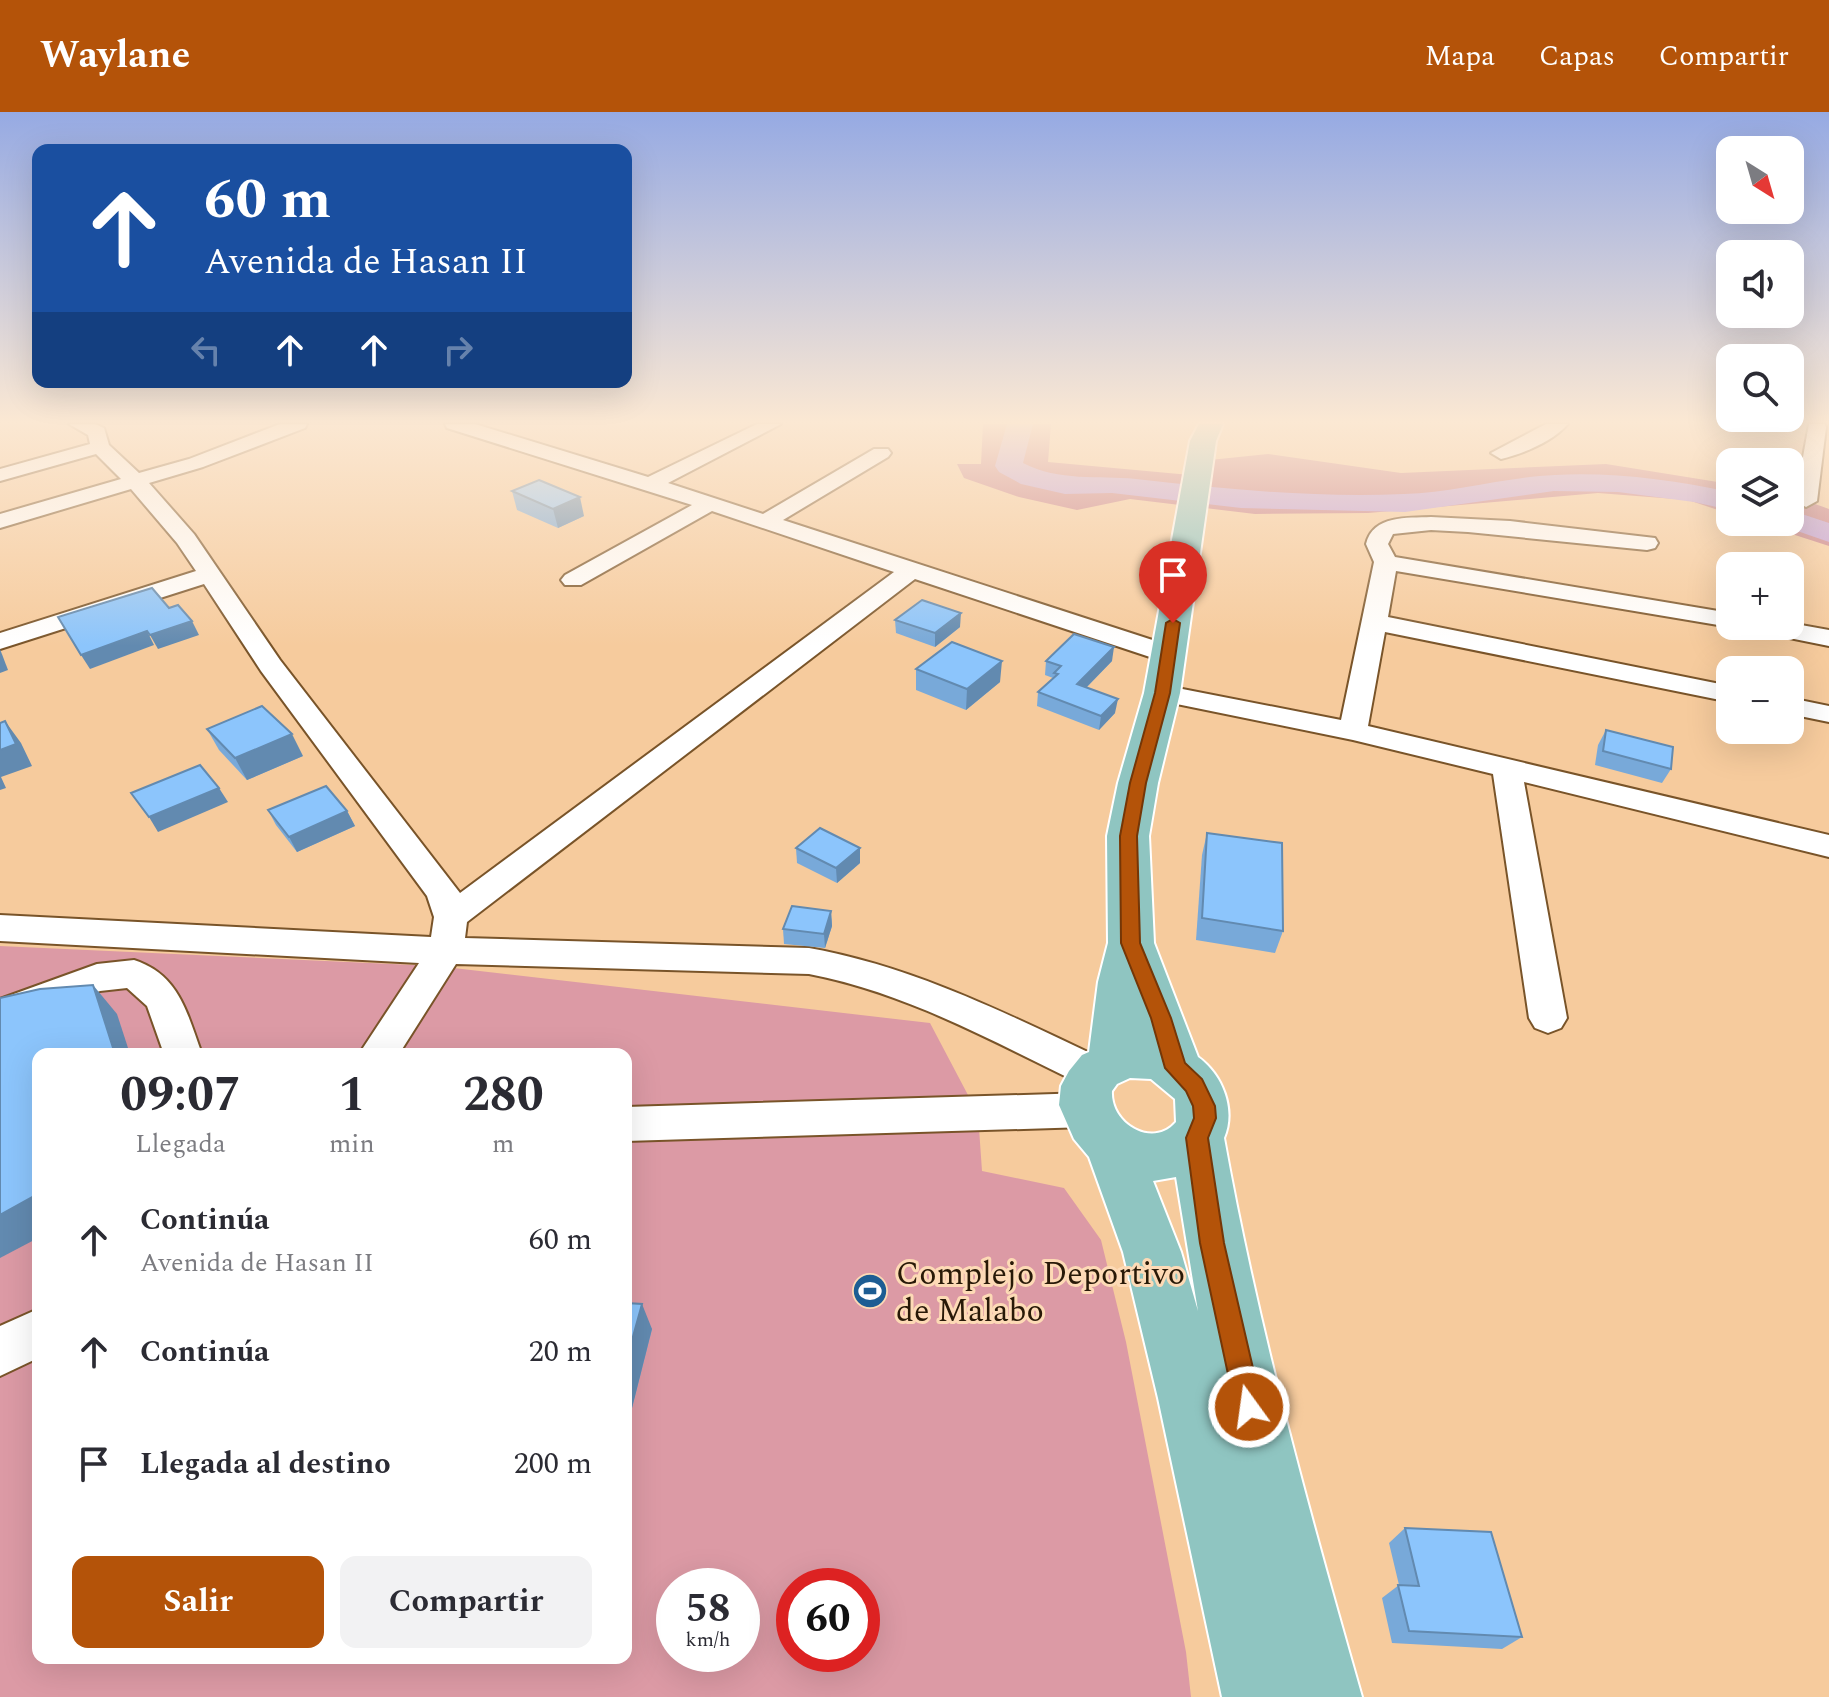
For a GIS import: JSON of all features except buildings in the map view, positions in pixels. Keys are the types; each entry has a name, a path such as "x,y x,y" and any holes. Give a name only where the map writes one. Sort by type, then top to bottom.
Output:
{"main road":[{"path":"1195,498 1162,693 1138,783 1128,836 1131,943 1101,1097 1152,1252 1201,1443 1260,1697"},
{"path":"1131,943 1161,1018 1176,1068"},
{"path":"1101,1097 1151,1058 1176,1068 1195,1085 1204,1106 1205,1118 1197,1138 1212,1243 1242,1380 1324,1697"},
{"path":"1101,1097 1123,1151 1151,1157 1177,1152 1197,1138"}],"street":[{"path":"0,521 79,498"},
{"path":"151,498 186,539 270,665 443,893 448,934"},
{"path":"695,498 1168,654"},
{"path":"766,521 805,498"},
{"path":"573,580 711,503"},
{"path":"1353,731 1386,562 1377,544 1379,534 1386,528 1398,525 1464,525 1647,543"},
{"path":"1386,562 1716,618"},
{"path":"382,1048 448,934 910,571"},
{"path":"0,641 210,574"},
{"path":"1374,622 1716,691"},
{"path":"1804,633 1829,638"},
{"path":"1162,693 1353,731 1829,846"},
{"path":"1804,709 1829,714"},
{"path":"1507,770 1548,1018"},
{"path":"0,928 448,934 844,966 954,1008 1101,1097"},
{"path":"0,1014 97,978 134,974 163,998 181,1048"},
{"path":"632,1124 1101,1097"},
{"path":"0,1352 32,1335"}],"shaded area":[{"path":"1023,498 1541,498 1368,513 1255,514 1130,499 1077,510"},
{"path":"1662,498 1716,498 1716,509 1688,500"},
{"path":"1804,500 1829,509 1829,546 1798,536 1804,536"},
{"name":"Complejo Deportivo de Malabo","path":"0,946 436,966 930,1023 978,1114 982,1171 1064,1188 1101,1240 1126,1342 1186,1652 1191,1697 0,1697"}],"waterway":[{"path":"1231,498 1405,503 1442,498"},
{"path":"1804,524 1829,533"}],"place":[{"name":"Complejo Deportivo de Malabo","path":"870,1291"}],"route":[{"path":"1173,623 1162,693 1138,783 1128,836 1131,943 1161,1018 1176,1068 1195,1085 1204,1106 1205,1118 1197,1138 1212,1243 1249,1407"}]}
